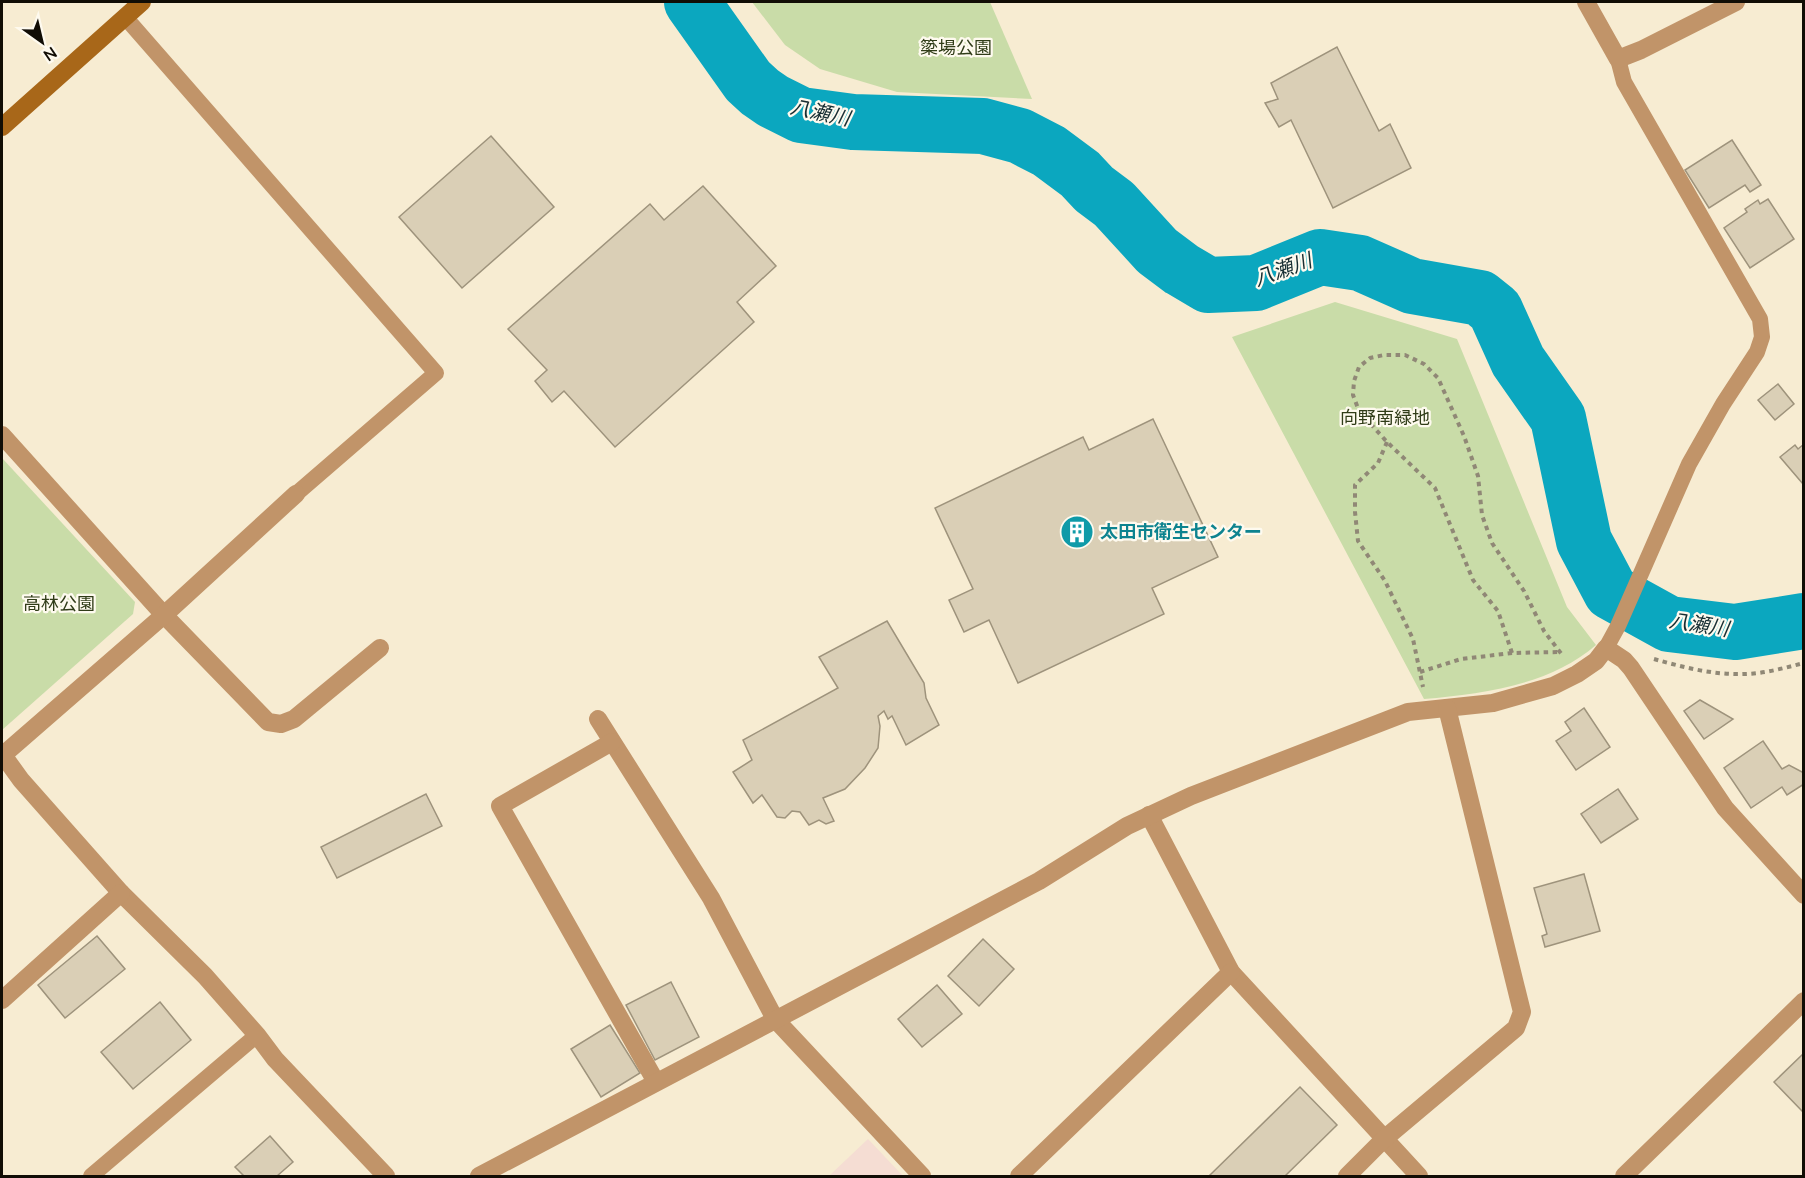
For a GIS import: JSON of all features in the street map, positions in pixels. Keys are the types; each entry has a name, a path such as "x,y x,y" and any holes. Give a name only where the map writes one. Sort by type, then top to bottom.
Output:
{"street":[{"path":"2,127 142,2"},
{"path":"1586,2 1618,59 1641,50 1736,2"},
{"path":"2,435 164,615 268,722 281,724 294,719 380,648"},
{"path":"296,494 164,615 2,756 121,893 206,976 257,1035 274,1059 386,1176"},
{"path":"479,1176 1039,881 1127,826 1191,795 1408,712 1493,703 1553,686 1596,661 1606,648 1624,660 1631,668 1725,808 1803,895"},
{"path":"1347,1176 1384,1139 1516,1028 1522,1012 1447,708"},
{"path":"598,719 711,898 775,1019 922,1176"},
{"path":"612,742 500,806 656,1082"},
{"path":"1149,815 1231,972 1419,1176"},
{"path":"2,1000 121,893"},
{"path":"1019,1176 1231,972"},
{"path":"1624,1176 1803,1001"}],"lane":[{"path":"125,17 436,373 296,494"},
{"path":"1606,648 1618,627 1689,464 1756,352 1762,337 1760,319 1624,82 1618,59"},
{"path":"91,1176 257,1035"}],"path":[{"path":"1512,653 1498,611 1473,580 1435,488 1387,442 1359,411 1353,395 1354,381 1359,368 1370,358 1384,354 1405,355 1424,364 1438,378 1464,435 1478,476 1482,515 1492,543 1524,591 1544,631 1576,674"},
{"path":"1387,442 1378,463 1355,485 1358,541 1385,581 1413,639 1427,710"},
{"path":"1420,672 1461,659 1512,653 1560,652"},
{"path":"1650,658 1694,670 1742,674 1777,670 1803,663"}],"shaded area":[{"path":"868,1139 903,1176 829,1176"}],"green space":[{"name":"簗場公園","path":"752,2 990,2 1032,99 897,92 820,69 785,45"},
{"name":"向野南緑地","path":"1335,302 1457,339 1567,607 1596,645 1578,659 1558,670 1515,685 1469,694 1424,699 1232,337"},
{"name":"高林公園","path":"2,458 135,602 133,614 2,730"}],"building":[{"path":"1337,47 1379,131 1390,124 1411,168 1333,208 1291,120 1279,127 1265,103 1278,99 1271,83"},
{"path":"491,136 554,207 462,288 399,217"},
{"path":"1732,140 1761,185 1750,192 1745,185 1709,208 1685,170"},
{"path":"703,186 776,266 737,302 754,322 615,447 564,391 552,402 535,381 547,370 508,329 650,204 664,220"},
{"path":"1768,199 1794,239 1750,268 1724,228 1747,212 1745,209 1758,200 1760,204"},
{"path":"1778,384 1794,404 1775,420 1758,400"},
{"name":"太田市衛生センター","path":"1153,419 1218,557 1152,588 1164,614 1018,683 989,620 964,632 949,600 973,589 935,508 1083,437 1089,450"},
{"path":"1804,444 1803,484 1780,457 1795,445 1798,449"},
{"path":"887,621 924,683 926,698 939,725 906,745 892,716 888,719 884,711 878,716 880,726 878,748 865,768 845,789 823,798 834,821 826,824 819,820 809,825 800,812 792,811 785,818 777,817 762,795 753,803 733,772 752,760 743,740 838,688 819,657"},
{"path":"1700,700 1733,719 1704,739 1684,711"},
{"path":"1584,708 1610,747 1576,770 1556,741 1571,731 1565,722"},
{"path":"1763,741 1782,769 1789,765 1804,773 1804,784 1787,795 1782,787 1751,808 1724,768"},
{"path":"1618,789 1638,819 1601,843 1581,814"},
{"path":"426,794 442,826 337,878 321,847"},
{"path":"1584,874 1600,931 1545,947 1542,936 1547,934 1534,888"},
{"path":"97,936 125,969 65,1018 38,985"},
{"path":"983,939 1014,969 979,1006 948,976"},
{"path":"671,982 699,1037 655,1060 626,1005"},
{"path":"937,985 962,1014 922,1047 898,1019"},
{"path":"160,1002 191,1040 133,1089 101,1052"},
{"path":"610,1025 640,1073 601,1097 571,1049"},
{"path":"1804,1053 1804,1112 1803,1112 1774,1082"},
{"path":"1300,1087 1337,1125 1285,1176 1209,1176"},
{"path":"270,1136 293,1162 277,1176 244,1176 235,1167"}],"waterway":[{"name":"八瀬川","path":"692,2 748,81 773,101 801,115 853,122 983,126 1020,136 1049,151 1080,174 1094,189 1114,204 1157,251 1208,285 1256,283 1320,257 1360,263 1412,286 1480,298 1495,310 1518,361 1558,418 1584,541 1611,592 1669,624 1735,632 1804,621"}],"place":[{"name":"太田市衛生センター","path":"1077,532"}]}
